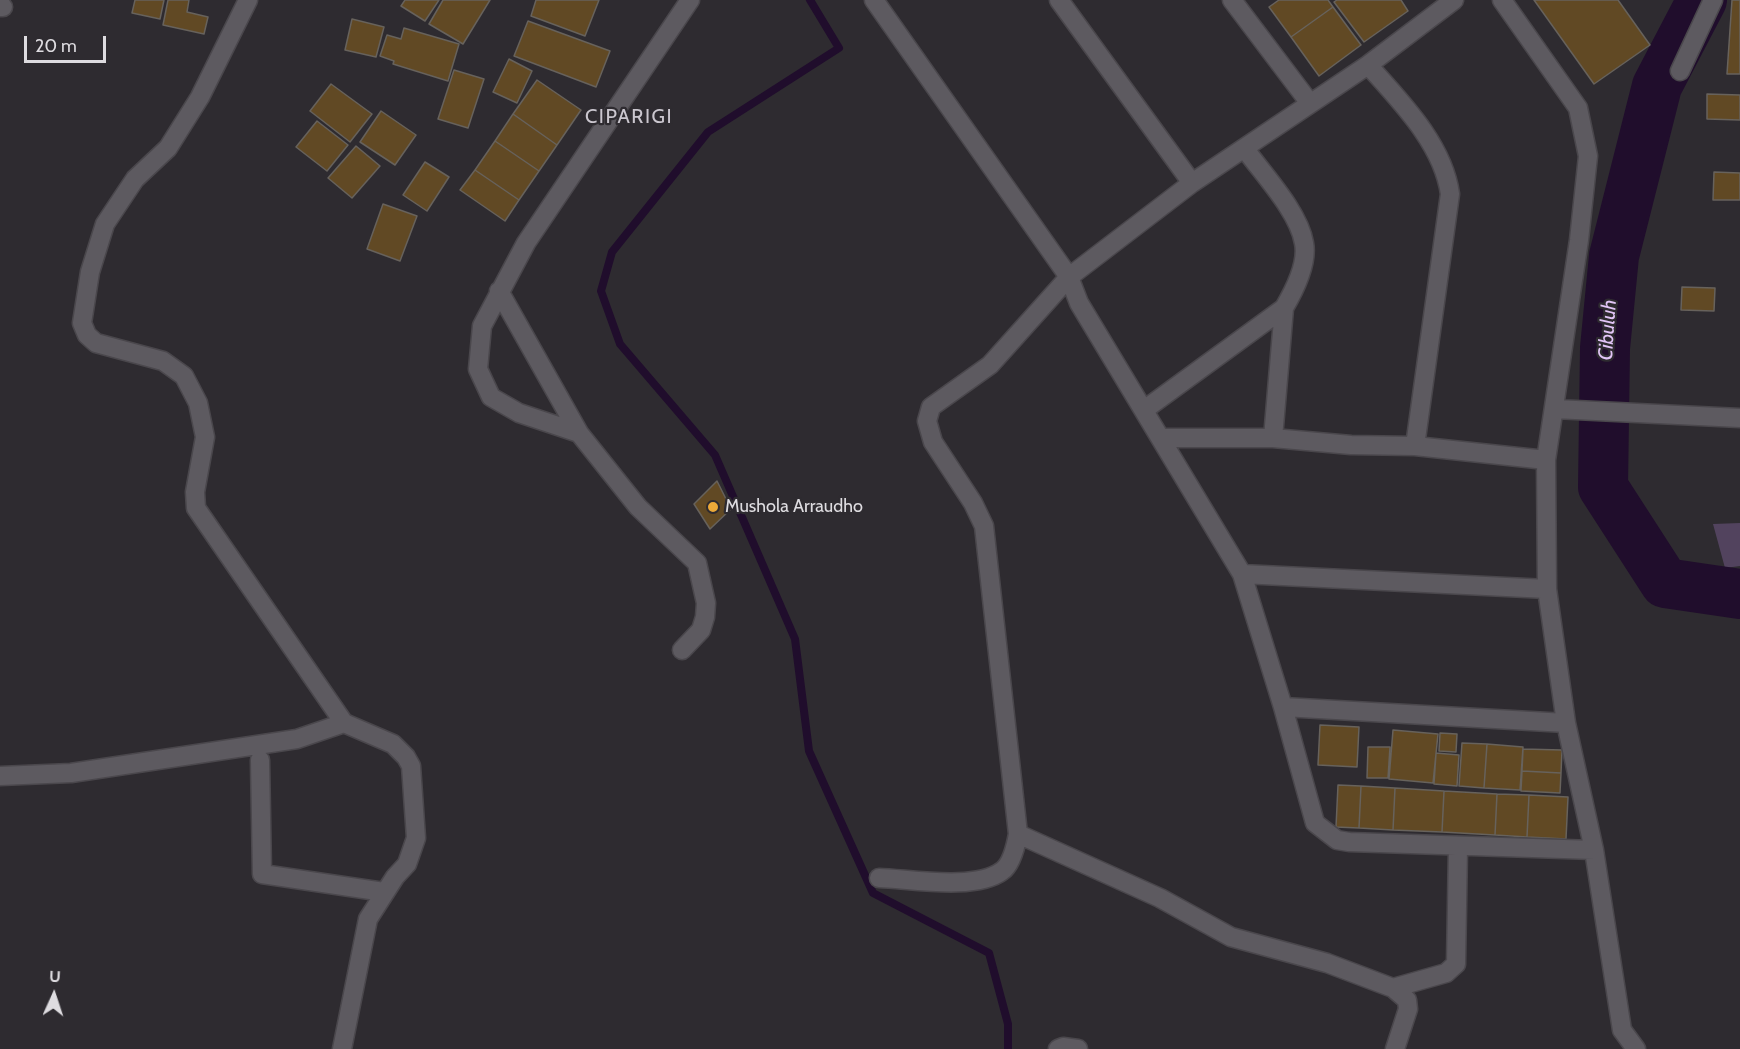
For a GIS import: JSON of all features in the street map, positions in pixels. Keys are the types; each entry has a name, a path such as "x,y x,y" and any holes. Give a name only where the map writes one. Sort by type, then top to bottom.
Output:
{"street":[{"path":"248,0 200,97 168,148 135,179 105,224 90,272 82,323 87,335 96,343 163,361 184,376 198,403 206,436 195,492 196,508 344,723 393,744 406,757 411,766 416,838 407,864 384,892 368,919 342,1049"},
{"path":"579,433 519,413 491,397 478,369 482,326 526,243 690,0"},
{"path":"874,0 1069,277 1079,303 1163,438 1242,573 1283,706 1315,823 1329,835 1349,842 1594,850"},
{"path":"1059,0 1192,183"},
{"path":"1232,0 1310,102"},
{"path":"879,878 967,882 989,878 1004,870 1015,849 1018,834 984,526 973,503 933,442 927,421 931,407 990,365 1069,277 1192,183 1368,65 1431,8 1454,0"},
{"path":"1502,0 1578,108 1585,131 1588,156 1579,240 1546,460 1547,590 1566,723 1594,850 1622,1030 1618,1049"},
{"path":"1680,71 1713,0"},
{"path":"1368,65 1398,98 1432,146 1447,173 1450,194 1415,446"},
{"path":"1245,149 1298,223 1305,244 1296,286 1284,308 1273,438"},
{"path":"499,291 579,433 638,507 697,563 706,603 705,618 701,630 682,650"},
{"path":"1144,410 1284,308"},
{"path":"1555,410 1740,418"},
{"path":"1163,438 1273,438 1351,445 1415,446 1546,460"},
{"path":"1242,573 1547,590"},
{"path":"1283,706 1566,723"},
{"path":"0,776 71,772 297,739 344,723"},
{"path":"260,760 262,874 384,892"},
{"path":"1018,834 1160,898 1231,937 1327,963 1394,988 1407,1000 1407,1009 1395,1049"},
{"path":"1394,988 1446,973 1456,964 1458,847"},
{"path":"1622,1030 1636,1049"},
{"path":"1058,1049 1064,1047 1078,1049"}],"shaded area":[{"path":"1740,523 1740,566 1725,568 1713,524"}],"building":[{"path":"135,0 164,0 160,19 132,13"},
{"path":"168,0 189,0 187,12 208,17 204,34 163,25"},
{"path":"405,0 439,0 425,21 401,6"},
{"path":"443,0 490,0 463,44 429,24"},
{"path":"536,0 599,0 585,36 531,16"},
{"path":"1279,0 1328,0 1333,7 1291,37 1269,7"},
{"path":"1337,0 1401,0 1408,11 1364,42 1334,2"},
{"path":"1534,0 1618,0 1650,45 1594,84"},
{"path":"1732,0 1740,0 1740,74 1727,74"},
{"path":"1333,7 1361,45 1319,76 1291,37"},
{"path":"352,19 384,27 376,57 345,50"},
{"path":"528,21 610,51 596,87 514,56"},
{"path":"404,28 459,44 448,81 393,64 394,61 380,56 387,35 401,39"},
{"path":"509,59 532,71 517,103 493,92"},
{"path":"454,70 484,79 468,128 438,119"},
{"path":"537,80 581,110 557,145 513,114"},
{"path":"331,84 372,114 350,142 310,111"},
{"path":"1707,94 1740,95 1740,120 1707,119"},
{"path":"381,111 416,135 395,165 360,142"},
{"path":"513,114 557,145 539,171 495,141"},
{"path":"317,121 348,145 327,171 296,147"},
{"path":"495,141 539,171 519,200 475,170"},
{"path":"356,146 380,166 352,198 328,178"},
{"path":"425,162 449,177 427,211 403,195"},
{"path":"475,170 519,200 505,221 460,190"},
{"path":"1714,172 1740,173 1740,200 1713,200"},
{"path":"383,204 417,216 400,261 367,249"},
{"path":"1682,287 1715,288 1714,311 1681,310"},
{"name":"Mushola Arraudho","path":"717,481 731,509 710,529 694,504"},
{"path":"1320,725 1359,727 1357,767 1318,765"},
{"path":"1393,730 1438,734 1433,783 1389,779"},
{"path":"1440,733 1457,734 1456,752 1439,751"},
{"path":"1462,743 1487,744 1484,788 1459,786"},
{"path":"1487,744 1523,747 1520,790 1484,788"},
{"path":"1368,747 1390,747 1388,778 1367,778"},
{"path":"1523,749 1562,750 1561,773 1522,771"},
{"path":"1436,753 1459,755 1457,786 1434,784"},
{"path":"1522,771 1561,773 1560,793 1521,791"},
{"path":"1338,785 1361,786 1359,828 1336,827"},
{"path":"1361,786 1395,788 1393,830 1359,828"},
{"path":"1395,788 1444,791 1442,832 1393,830"},
{"path":"1444,791 1497,794 1495,835 1442,832"},
{"path":"1497,794 1529,795 1527,837 1495,835"},
{"path":"1529,795 1568,797 1566,839 1527,837"}],"waterway":[{"path":"810,0 839,48 708,132 612,252 601,291 620,344 715,455 795,639 809,751 873,893 989,953 1008,1024 1008,1049"},
{"name":"Cibuluh","path":"1702,0 1657,86 1614,256 1605,348 1603,487 1665,583 1740,594"}],"place":[{"name":"Mushola Arraudho","path":"713,507"}],"district":[{"name":"CIPARIGI","path":"629,117"}]}
